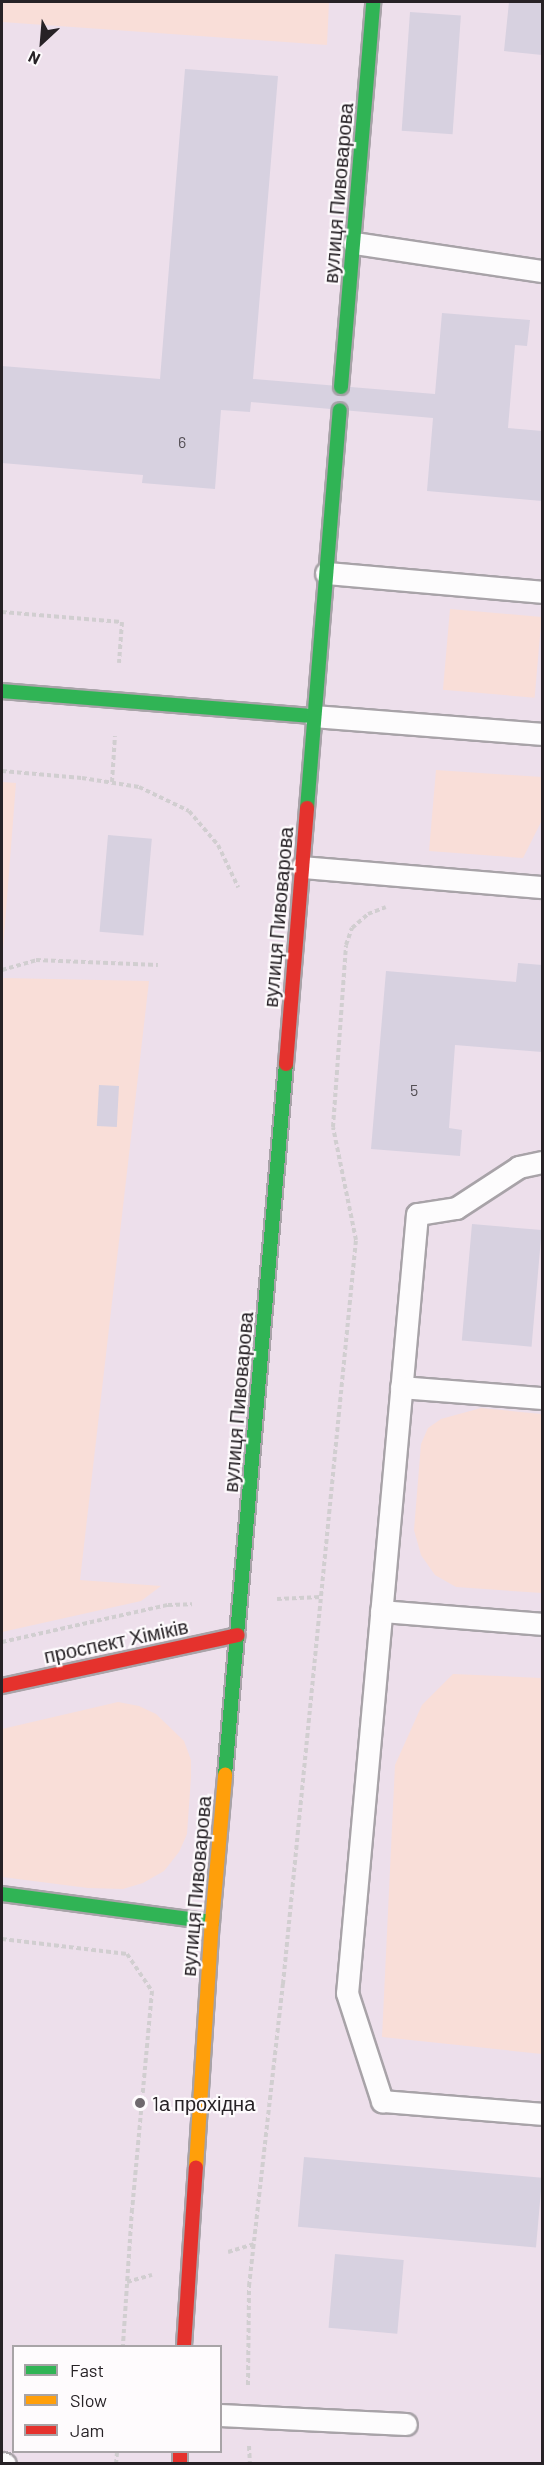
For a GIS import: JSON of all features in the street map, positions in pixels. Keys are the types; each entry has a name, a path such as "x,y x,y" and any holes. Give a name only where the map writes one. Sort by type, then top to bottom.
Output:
{"street":[{"name":"вулиця Пивоварова","path":"341,387 374,2"},
{"name":"вулиця Пивоварова","path":"184,2345 212,1922 340,410"},
{"path":"2,691 314,716"},
{"name":"проспект Хіміків","path":"2,1686 238,1635"},
{"path":"2,1894 212,1922"}],"lane":[{"path":"354,243 543,271"},
{"path":"326,573 543,592"},
{"path":"314,716 543,734"},
{"path":"302,867 543,887"},
{"path":"543,1162 519,1167 456,1208 417,1214 347,1993 382,2101 543,2114"},
{"path":"401,1387 543,1398"},
{"path":"381,1611 543,1624"},
{"path":"222,2415 406,2424"}],"path":[{"path":"2,612 65,617"},
{"path":"2,771 82,777 139,787 189,811 218,844 238,887"},
{"path":"250,2463 249,2286 283,1984 356,1240 333,1127 346,945 352,928 368,914 386,907 398,908"},
{"path":"2,970 36,960 158,965"},
{"path":"2,1939 127,1954 152,1990 132,2209 123,2345"}],"shaded area":[{"path":"2,2 542,2 542,2463 2,2464"},
{"path":"2,2 329,2 327,45 2,22"},
{"path":"450,609 542,617 535,698 443,690"},
{"path":"436,770 542,777 542,820 523,858 429,851"},
{"path":"2,782 16,783 2,962"},
{"path":"2,978 149,981 80,1580 161,1586 141,1601 2,1632"},
{"path":"481,1408 542,1414 542,1593 456,1587 435,1575 421,1555 414,1530 421,1444 428,1428 441,1419"},
{"path":"453,1674 542,1678 542,2054 382,2037 395,1765 422,1705"},
{"path":"118,1702 139,1706 156,1714 184,1741 191,1760 191,1777 187,1834 179,1852 164,1871 143,1883 123,1889 88,1888 2,1877 2,1729"}],"building":[{"path":"509,2 542,2 542,55 504,51"},
{"path":"410,12 461,16 453,134 402,131"},
{"path":"185,69 278,76 253,379 435,394 442,313 530,320 527,346 515,345 508,428 542,431 542,501 427,491 433,418 251,402 250,412 221,410 215,489 142,483 143,475 2,463 2,366 160,379"},
{"path":"108,835 152,839 143,935 100,932"},
{"path":"518,963 542,965 542,1052 455,1045 449,1128 462,1130 460,1156 371,1149 386,971 516,982"},
{"path":"99,1085 119,1086 117,1127 97,1126"},
{"path":"472,1224 542,1230 532,1347 462,1341"},
{"path":"304,2157 542,2178 536,2248 298,2227"},
{"path":"335,2254 404,2260 397,2334 329,2328"}],"traffic: fast":[{"path":"341,387 373,2"},
{"path":"307,808 340,410"},
{"path":"2,691 314,716"},
{"path":"225,1775 286,1064"},
{"path":"2,1894 212,1922"}],"traffic: slow":[{"path":"196,2167 212,1922 225,1775"}],"traffic: jam":[{"path":"286,1064 307,808"},
{"path":"2,1686 238,1635"},
{"path":"184,2345 196,2167"},
{"path":"180,2453 180,2464"}],"place":[{"name":"1а прохідна","path":"140,2103"}]}
